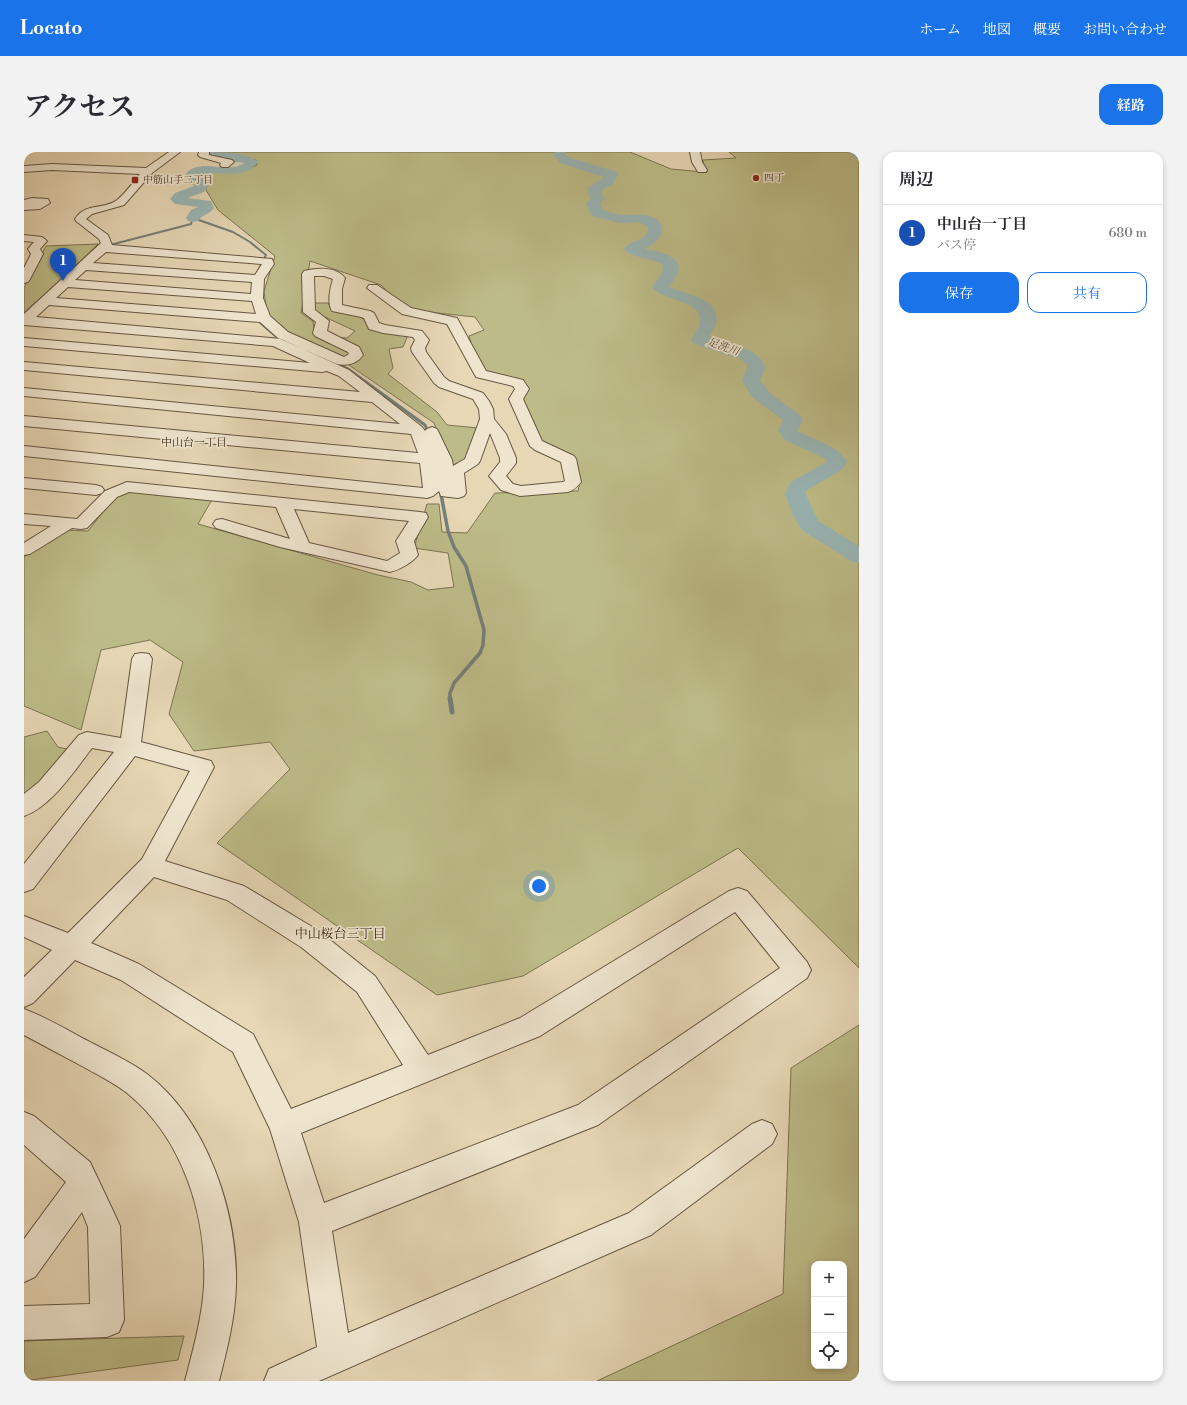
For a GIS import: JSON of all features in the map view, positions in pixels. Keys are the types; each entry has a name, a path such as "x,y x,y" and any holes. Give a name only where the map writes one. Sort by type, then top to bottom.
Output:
{"street":[{"path":"24,321 107,244 106,240 80,218 88,212 120,203 149,170 175,152"},
{"path":"204,152 203,155 206,157 229,162 225,165"},
{"path":"695,152 702,170"},
{"path":"66,168 84,159"},
{"path":"25,172 66,168 166,170"},
{"path":"24,238 38,239 41,242 27,253"},
{"path":"104,248 268,261 268,264 258,278 257,298 264,318 283,335 337,365 429,425 444,460 446,493"},
{"path":"24,279 37,254 27,253"},
{"path":"85,266 258,278"},
{"path":"24,342 234,361 337,365 350,360 356,355 354,350 320,333 324,321 309,312 308,274 314,272 328,274 339,278 335,296 336,308 369,316 374,326 383,329 417,334 420,336 422,340 418,348 419,352 439,380 444,384 478,396 486,409 487,419 472,461 456,470 458,493 427,493 179,437 24,392"},
{"path":"66,283 257,298"},
{"path":"373,288 407,311 452,321 480,374 518,383 522,389 516,399 535,443 568,459 574,482 568,487 520,490 507,487 498,476 508,463 508,458 498,434 487,419"},
{"path":"46,301 264,318"},
{"path":"24,483 96,490 154,470 218,384 256,329 246,316"},
{"path":"24,321 276,342 337,365 344,373 417,430 428,459 430,490 427,493"},
{"path":"30,367 60,346 79,325"},
{"path":"30,367 376,398"},
{"path":"24,421 179,437 428,459"},
{"path":"24,451 179,437 417,430"},
{"path":"24,519 81,524 111,494 127,487 420,517 405,541 408,555 390,567 302,546 222,524"},
{"path":"24,550 68,524 96,490"},
{"path":"282,502 302,546"},
{"path":"24,882 130,747 142,659"},
{"path":"24,807 47,788 87,740 130,747 203,767 150,866 24,995"},
{"path":"150,866 235,893 310,939 366,984 422,1071"},
{"path":"284,1126 530,1027 738,898 798,970 588,1115 315,1222"},
{"path":"24,926 130,972 243,1043 284,1126 315,1222 335,1356"},
{"path":"24,1020 120,1073 142,1088 185,1139 201,1176 218,1247 220,1285 212,1341 202,1381"},
{"path":"24,1126 79,1173 104,1226 107,1320 24,1323"},
{"path":"281,1381 335,1356 640,1224 762,1134"},
{"path":"24,1266 84,1183"}],"shaded area":[{"path":"214,152 630,152 671,169 704,172 703,160 736,158 729,152 855,152 859,155 859,968 738,848 523,976 437,995 217,843 290,769 270,742 194,751 169,714 183,662 150,640 101,650 81,730 24,706 24,557 65,530 88,531 112,500 117,496 130,491 213,498 198,524 378,575 411,582 428,590 454,587 448,553 414,548 427,504 439,504 442,532 467,533 495,493 578,491 580,482 575,459 541,443 522,399 526,388 525,383 519,380 486,373 473,349 469,336 484,330 475,317 409,310 384,294 385,289 381,285 310,261 301,313 313,321 315,336 347,338 355,331 314,312 314,303 328,303 335,310 361,316 369,326 408,335 403,347 389,349 393,368 388,374 437,412 447,425 478,428 468,459 450,466 434,423 334,355 284,331 267,314 264,291 275,256 218,210 206,190 206,181 196,174 211,171 241,170 257,165 256,160 221,156"},
{"path":"98,244 24,313 24,288 46,246"},
{"path":"47,731 58,747 71,750 37,785 24,796 24,737"},
{"path":"859,1025 859,1381 597,1381 783,1294 791,1068"},
{"path":"184,1336 178,1360 24,1381 24,1341"}],"waterway":[{"path":"193,218 196,213 207,208 206,204 180,201 177,199 180,196 199,189 201,186 199,181 191,175 198,171 206,170 239,170 252,162 243,158 210,155 210,152"},
{"name":"足洗川","path":"561,152 559,155 564,160 612,175 607,182 594,189 597,199 593,204 597,213 619,219 641,218 655,226 655,233 650,240 631,249 664,259 669,263 671,268 670,274 660,287 673,294 690,299 703,307 707,314 708,322 700,340 746,355 755,362 756,368 751,381 764,398 793,419 788,431 792,436 831,454 837,461 836,465 798,486 795,493 803,514 810,525 859,556"},
{"path":"855,152 859,155"},
{"path":"106,246 191,224 193,218 233,232 250,242 266,255 253,281"},
{"path":"24,314 36,303"},
{"path":"258,317 261,323 275,335"},
{"path":"315,355 348,369 425,425 429,434"},
{"path":"440,489 448,531 454,547 466,566 484,630 483,645 480,653 454,683 450,693 450,698"},
{"path":"450,698 452,712"}],"place":[{"name":"四丁","path":"756,178"},
{"name":"中筋山手二丁目","path":"135,180"},
{"name":"中山台一丁目","path":"63,281"}],"district":[{"name":"中山台一丁目","path":"194,443"},
{"name":"中山桜台三丁目","path":"340,934"}]}
